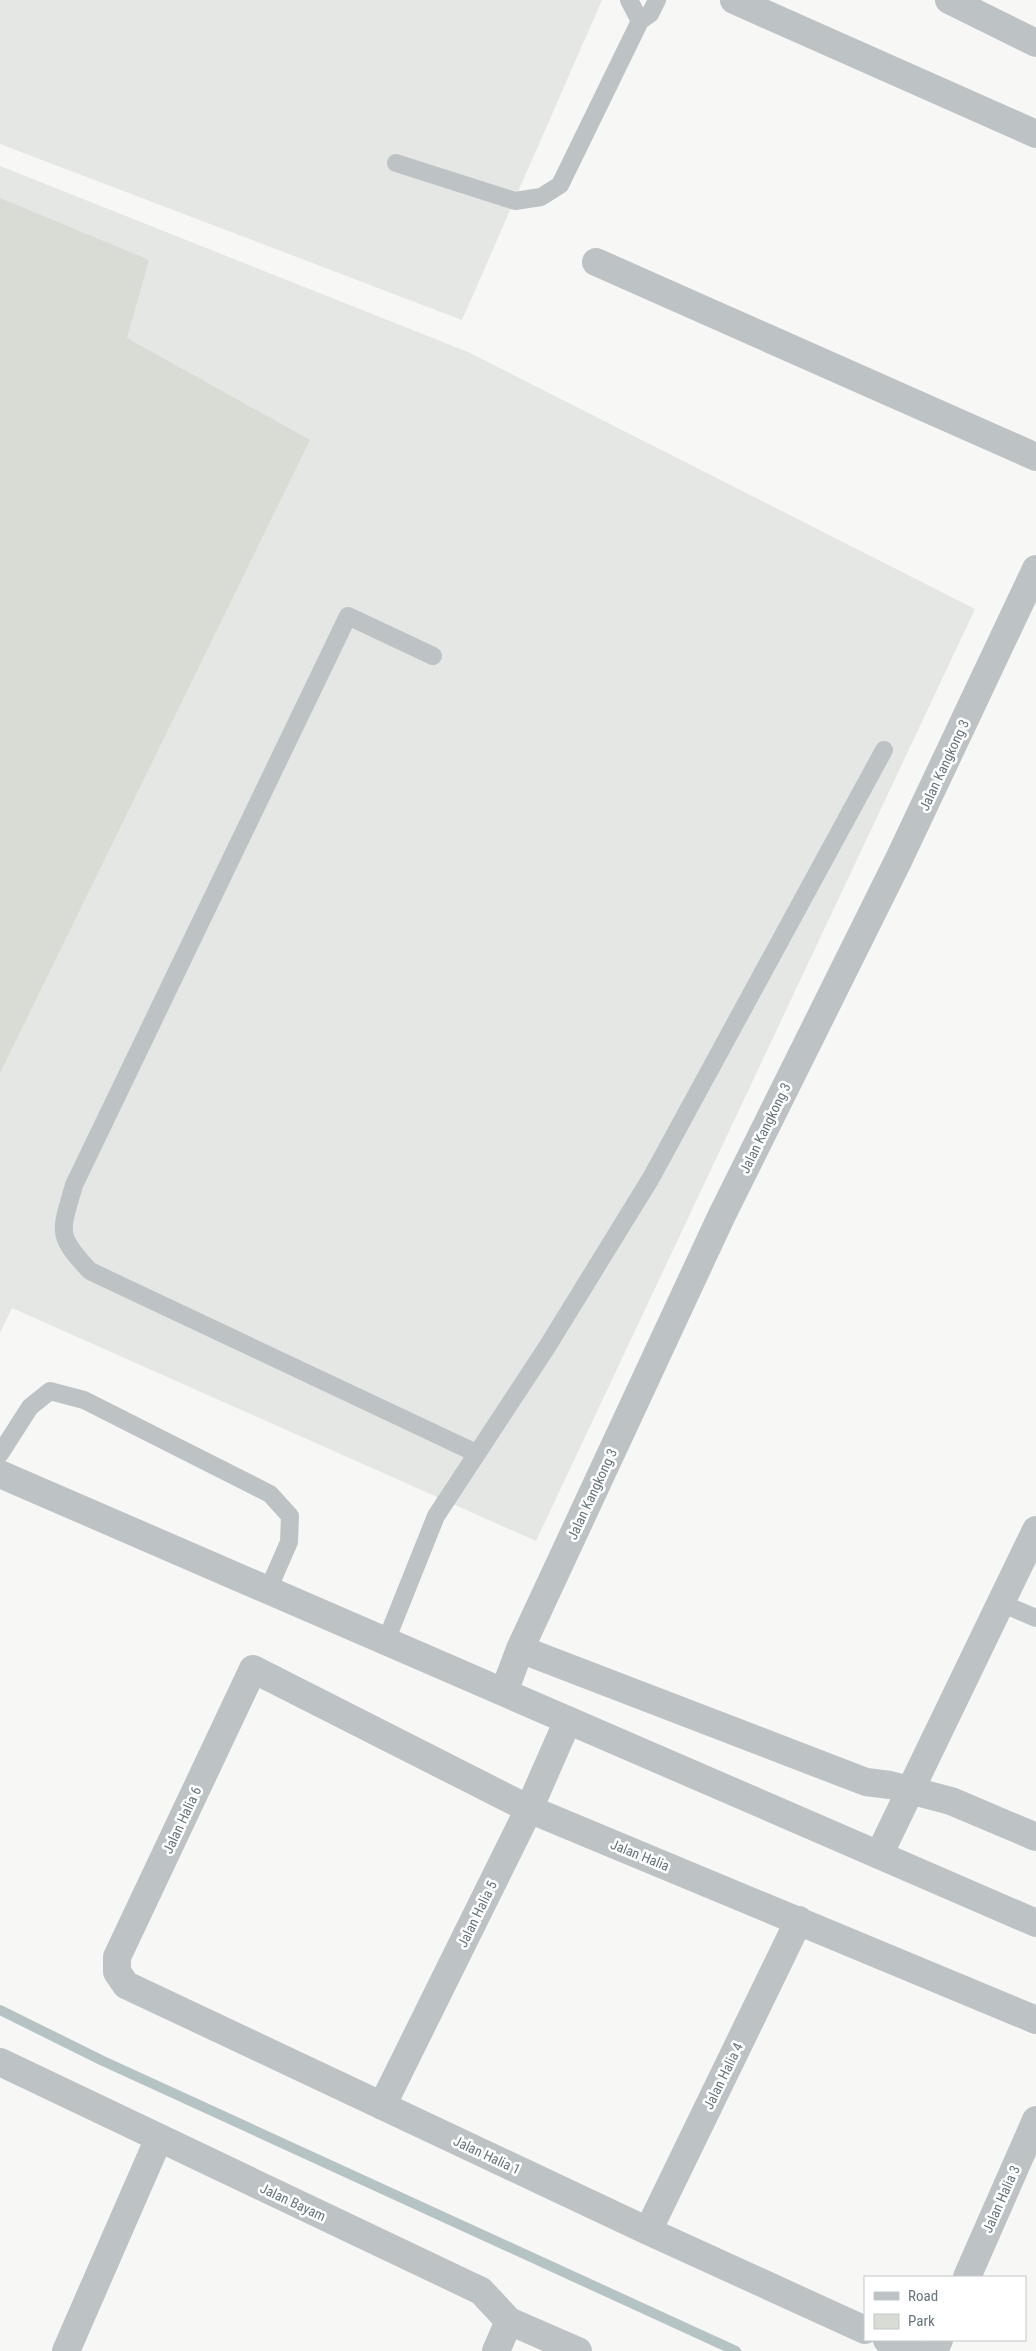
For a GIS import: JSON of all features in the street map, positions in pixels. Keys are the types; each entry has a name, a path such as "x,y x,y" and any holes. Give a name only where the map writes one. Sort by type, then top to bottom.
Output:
{"street":[{"path":"734,0 1036,134"},
{"path":"949,0 982,7 1036,43"},
{"path":"596,262 1036,457"},
{"name":"Jalan Kangkong 3","path":"504,1692 520,1649 721,1217 1030,597 1036,568"},
{"path":"0,1474 1036,1923"},
{"path":"879,1855 1036,1530"},
{"path":"520,1649 866,1782 910,1790 952,1801 1036,1837"},
{"name":"Jalan Halia","path":"253,1670 528,1809 1036,2020"},
{"name":"Jalan Halia 6","path":"117,1972 117,1957 253,1670"},
{"name":"Jalan Halia 5","path":"382,2106 528,1809 568,1720"},
{"name":"Jalan Halia 4","path":"648,2231 798,1920"},
{"name":"Jalan Halia 1","path":"117,1972 126,1985 648,2231 864,2330"},
{"name":"Jalan Bayam","path":"0,2062 481,2292 509,2321 578,2351"},
{"name":"Jalan Halia 3","path":"967,2276 1036,2120"},
{"path":"66,2351 159,2138"},
{"path":"496,2351 509,2321"},
{"path":"889,2341 912,2351"}],"lane":[{"path":"629,0 640,21"},
{"path":"396,163 515,201 541,197 560,185 640,21 650,14 657,0"},
{"path":"433,656 348,616 74,1185 62,1226 69,1248 90,1271 476,1454"},
{"path":"386,1641 436,1516 547,1346 651,1178 884,750"},
{"path":"0,1454 30,1407 50,1391 84,1400 270,1494 290,1516 289,1542 268,1590"},
{"path":"1001,1603 1036,1618"}],"shaded area":[{"path":"0,0 602,0 462,320 0,144"},
{"path":"0,166 468,352 975,609 536,1541 12,1308 0,1333"}],"green space":[{"path":"0,198 149,260 127,338 310,440 0,1073"}],"waterway":[{"path":"0,2010 103,2061 736,2351"}]}
